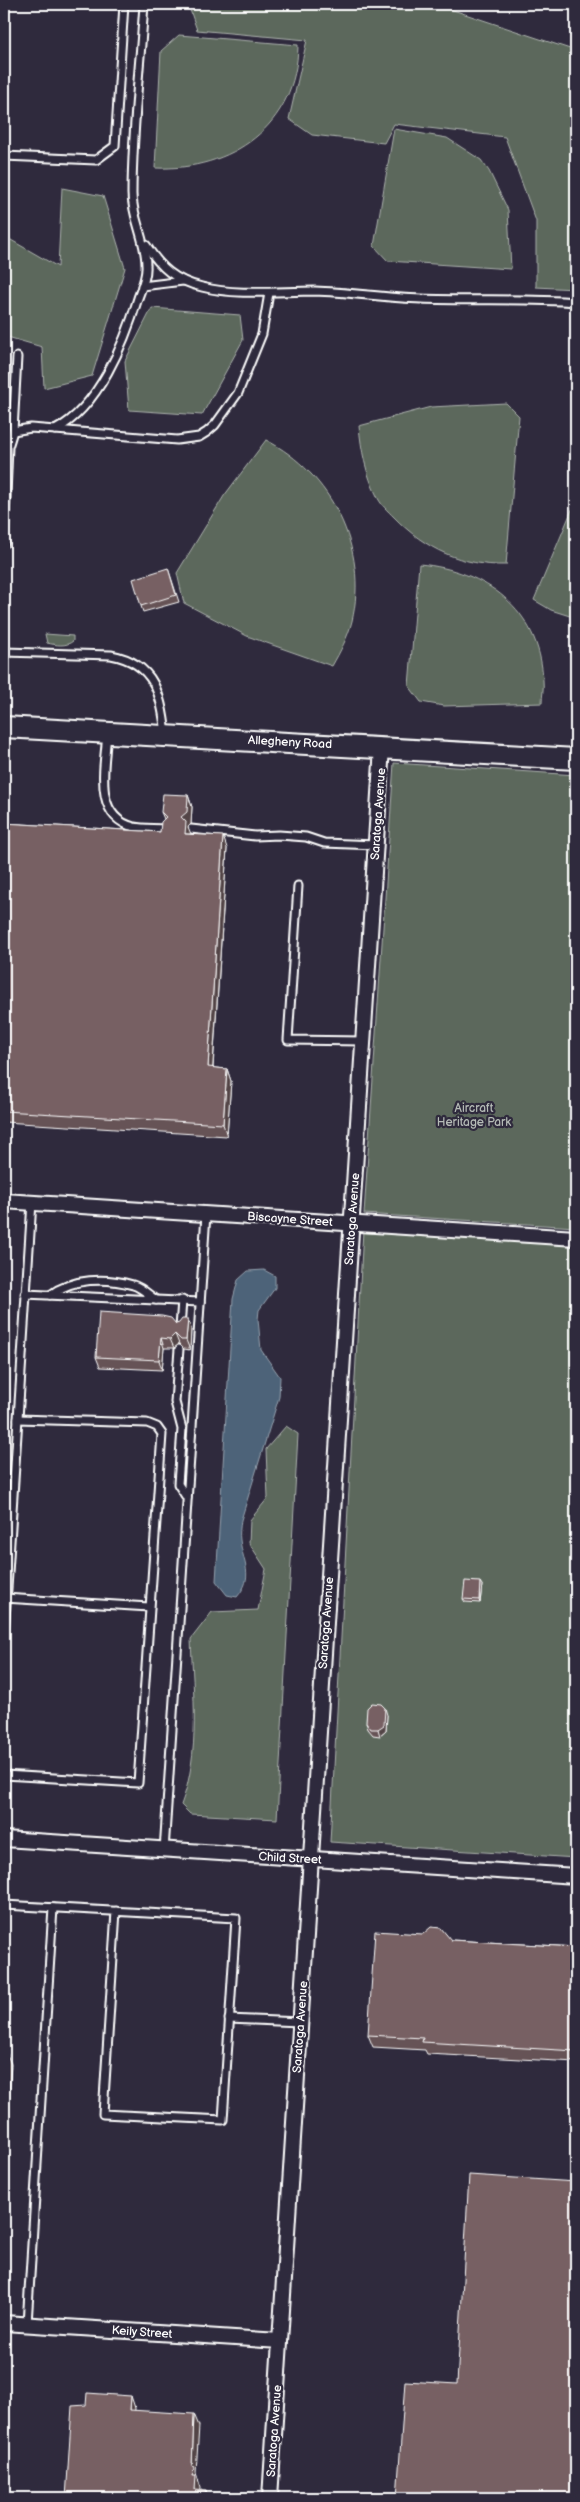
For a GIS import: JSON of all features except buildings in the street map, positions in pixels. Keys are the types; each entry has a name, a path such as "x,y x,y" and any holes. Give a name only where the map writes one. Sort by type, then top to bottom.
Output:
{"street":[{"name":"Allegheny Road","path":"4,727 576,758"},
{"name":"Saratoga Avenue","path":"270,2498 382,747"},
{"name":"Biscayne Street","path":"4,1200 576,1238"},
{"name":"Child Street","path":"4,1839 164,1851 311,1858 576,1876"},
{"name":"Keily Street","path":"4,2323 280,2341"}],"lane":[{"path":"4,156 96,160 115,146 124,4"},
{"path":"55,430 67,424 100,384 117,355 147,267 145,243 132,196 144,4"},
{"path":"145,243 159,265 186,281 202,287 269,293 313,291 421,299 509,299 576,302"},
{"path":"142,286 186,281"},
{"path":"14,430 20,428 55,430 177,440 199,437 207,432 238,393 254,358 262,334 269,293"},
{"path":"4,544 8,447 14,430 17,357"},
{"path":"4,652 111,655 131,661 148,673 154,683 164,708 167,736"},
{"path":"107,733 104,794 110,810 117,820 134,827 165,829"},
{"path":"191,829 255,836 288,835 306,837 324,843 376,845"},
{"path":"298,886 288,1040 364,1041"},
{"path":"4,1635 32,1202"},
{"path":"164,1851 206,1214"},
{"path":"50,1295 62,1286 70,1283 98,1281 134,1285 156,1300"},
{"path":"25,1294 200,1302"},
{"path":"180,1328 182,1300"},
{"path":"179,1349 175,1402 182,1429 178,1484 188,1498"},
{"path":"4,1774 138,1783 162,1434 157,1427 147,1423 18,1419"},
{"path":"5,1598 149,1607"},
{"path":"4,1905 116,1911 236,1918 223,2120 102,2114 116,1911"},
{"path":"27,2324 53,1908"},
{"path":"229,2019 300,2022"}],"green space":[{"path":"188,4 435,4 576,51 576,289 536,287 536,221 505,137 394,124 384,143 312,135 289,119 307,40 197,30"},
{"path":"179,35 298,45 295,74 286,99 272,120 255,138 233,152 209,161 183,167 155,168 161,51"},
{"path":"394,129 447,138 481,160 489,171 508,210 511,269 388,261 374,246"},
{"path":"62,188 103,196 125,268 92,376 44,388 42,347 4,336 4,236 58,267"},
{"path":"152,308 240,315 243,340 202,415 129,410 125,361"},
{"path":"506,403 519,416 506,565 490,565 459,559 431,547 418,538 382,505 367,471 359,426 431,407"},
{"path":"266,440 289,454 309,472 326,493 340,516 349,541 355,567 356,594 350,627 344,644 332,666 247,636 184,603 177,573 224,496"},
{"path":"576,500 576,618 551,610 534,600"},
{"path":"419,564 443,568 466,575 486,585 505,598 520,614 532,633 540,655 543,683 542,703 444,706 421,702 409,686"},
{"path":"45,634 73,636 73,641 64,645 47,643"},
{"name":"Aircraft Heritage Park","path":"394,763 576,775 576,1227 364,1214"},
{"path":"363,1230 576,1243 576,1858 330,1842"},
{"path":"286,1426 298,1434 277,1819 190,1814 181,1805 191,1765 193,1744 194,1702 191,1639 212,1612 258,1610 266,1569 249,1543 250,1520 268,1498 266,1449"}],"water":[{"path":"264,1270 275,1276 275,1288 259,1310 261,1350 280,1377 279,1397 241,1520 241,1548 247,1576 242,1590 237,1597 227,1595 216,1581 233,1299 238,1280 248,1271"}]}
